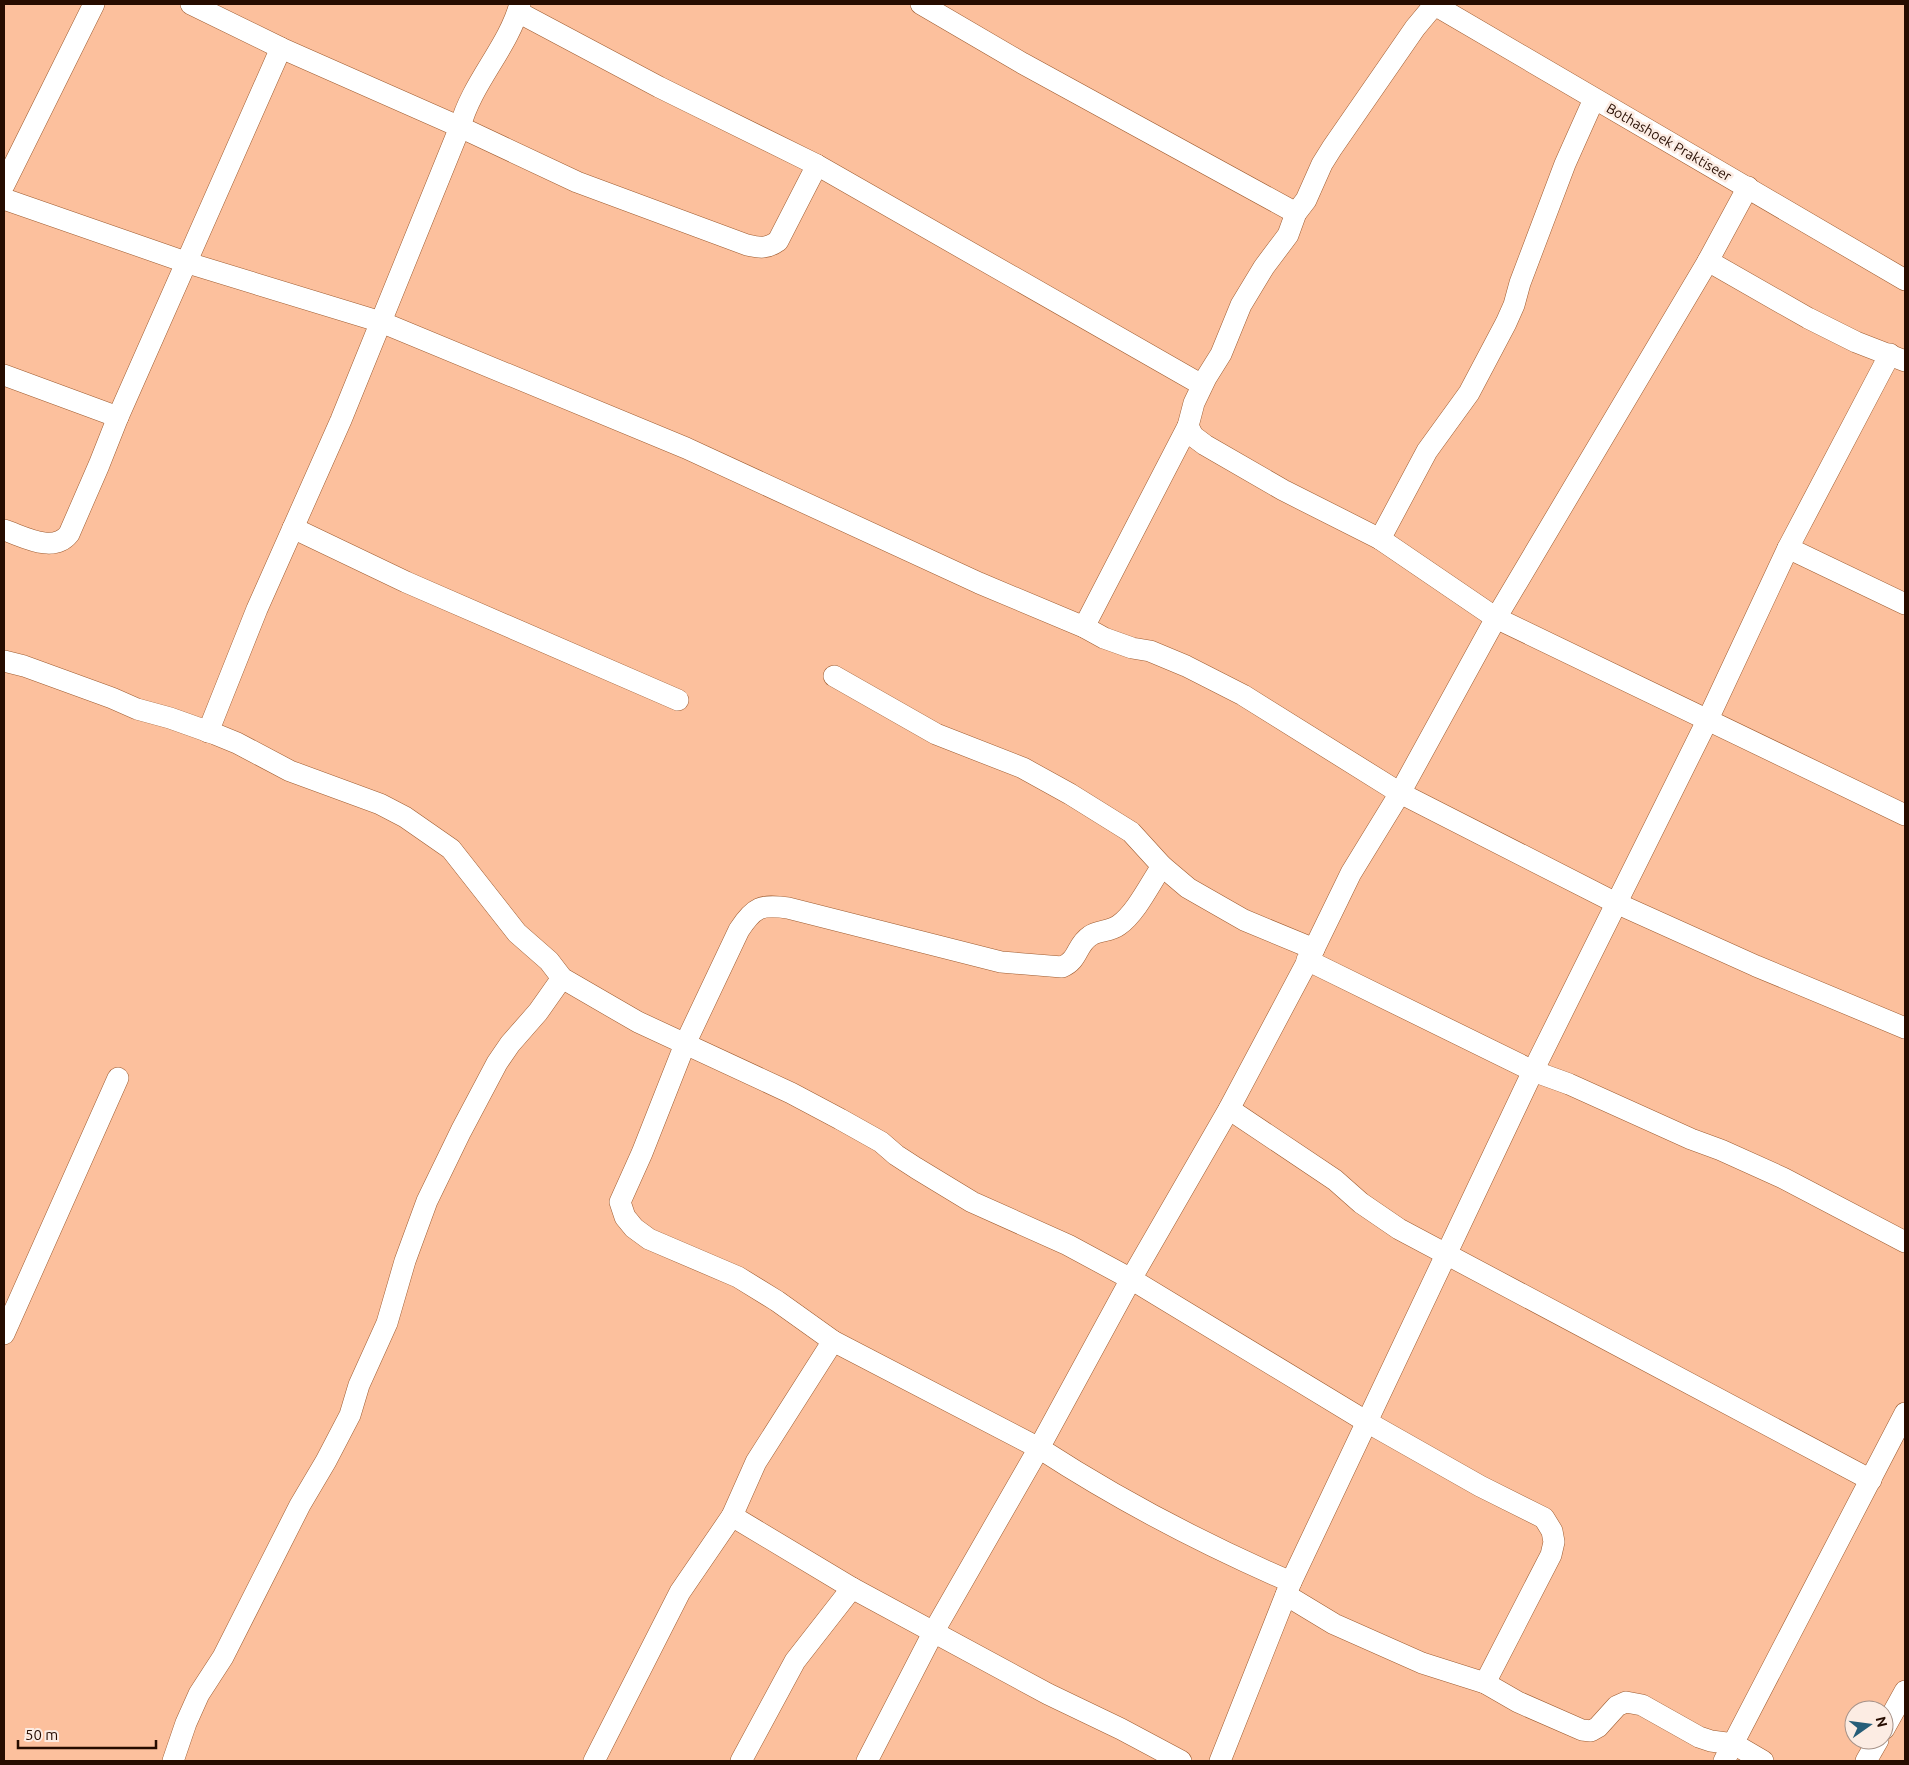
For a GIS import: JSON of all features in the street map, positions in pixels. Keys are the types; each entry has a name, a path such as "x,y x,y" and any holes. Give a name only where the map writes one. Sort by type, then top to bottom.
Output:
{"street":[{"path":"4,185 94,4"},
{"path":"191,4 282,48 460,126 577,182 747,245 762,248 771,246 782,235 817,165"},
{"path":"921,4 1022,63 1296,213"},
{"path":"1084,627 1188,426 1194,403 1221,354 1241,305 1264,267 1288,235 1296,213 1306,200 1322,164 1332,148 1415,28 1434,4"},
{"name":"Bothashoek Praktiseer","path":"1434,4 1459,10 1594,99 1905,280"},
{"path":"208,732 235,659 341,420 465,110 519,8 659,87 817,165 1202,386"},
{"path":"4,530 45,543 55,543 64,540 74,523 118,417 282,48"},
{"path":"1380,539 1427,451 1469,393 1506,323 1558,180 1594,99"},
{"path":"867,1761 934,1631 1039,1448 1131,1279 1229,1109 1351,874 1400,793 1496,618 1708,261 1748,187"},
{"path":"4,199 188,263 381,322 686,448 979,584 1084,627 1118,644 1150,651 1186,666 1243,695 1400,793 1616,903 1756,966 1905,1028"},
{"path":"1220,1761 1288,1589 1533,1071 1708,719 1788,548 1897,358 1856,342 1808,318 1708,261"},
{"path":"4,376 118,417"},
{"path":"1188,426 1193,436 1244,470 1380,539 1496,618 1905,815"},
{"path":"292,528 406,582 678,700"},
{"path":"1788,548 1905,604"},
{"path":"4,661 24,666 137,709 237,743 290,771 380,804 404,817 450,849 517,933 549,961 562,978 638,1022 791,1093 881,1142 896,1155 972,1202 1068,1245 1131,1279 1367,1422 1472,1482 1544,1518 1552,1531 1554,1542 1551,1554 1485,1683"},
{"path":"834,676 936,734 1023,768 1070,794 1131,832 1162,866 1188,888 1244,920 1533,1071 1569,1084 1691,1140 1721,1150 1783,1178 1905,1242"},
{"path":"1162,866 1129,917 1117,927 1090,936 1083,942 1070,964 1062,967 1002,962 788,908 770,905 757,909 748,916 739,930 684,1044 642,1153 620,1202 624,1217 634,1228 649,1239 738,1277 777,1301 833,1341 1039,1448 1071,1469 1146,1512 1288,1589 1334,1624 1422,1663 1485,1683 1518,1702 1582,1730 1591,1730 1598,1727 1617,1706 1626,1702 1642,1705 1699,1737 1711,1741 1729,1753 1763,1761"},
{"path":"173,1761 186,1723 199,1694 223,1656 300,1505 350,1415 359,1385 387,1323 404,1261 427,1201 461,1131 500,1058 538,1012 562,978"},
{"path":"4,1334 118,1078"},
{"path":"1229,1109 1335,1180 1361,1203 1399,1230 1871,1480"},
{"path":"594,1761 680,1592 732,1516 756,1462 833,1341"},
{"path":"1729,1753 1905,1413"},
{"path":"732,1516 852,1588 1048,1694 1121,1729 1181,1761"},
{"path":"741,1761 795,1661 852,1588"},
{"path":"1894,1711 1905,1691"},
{"path":"1866,1761 1872,1750"}]}
